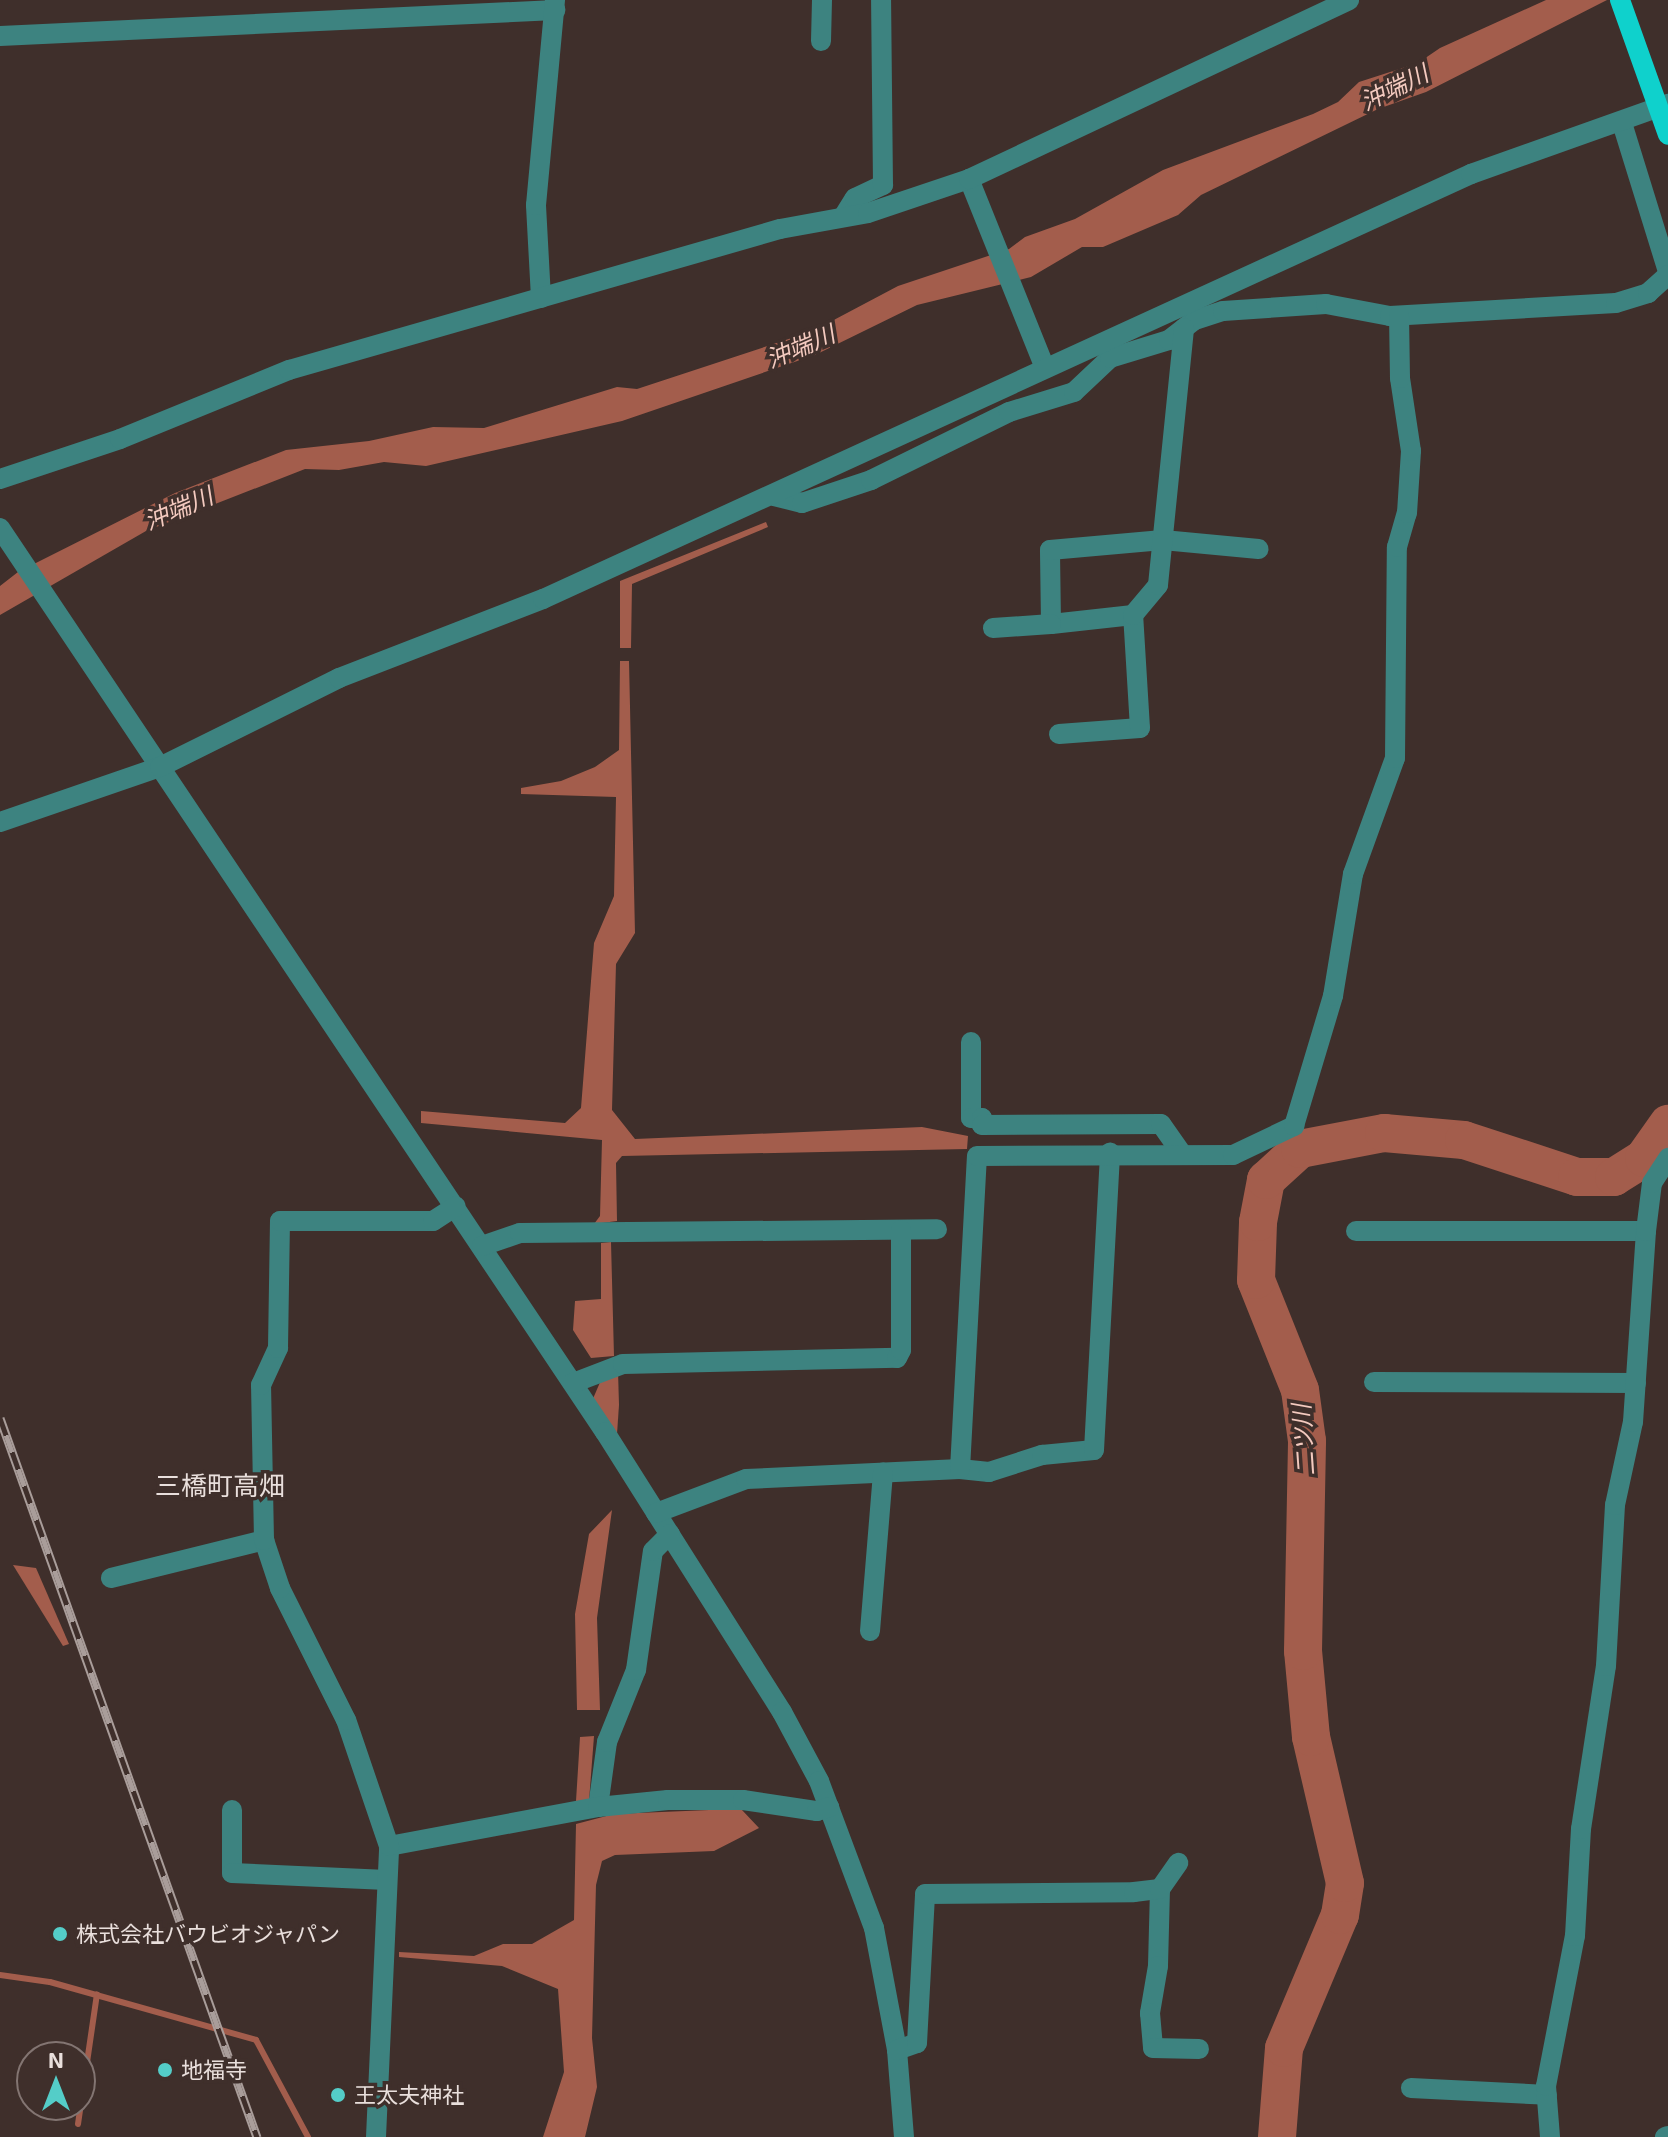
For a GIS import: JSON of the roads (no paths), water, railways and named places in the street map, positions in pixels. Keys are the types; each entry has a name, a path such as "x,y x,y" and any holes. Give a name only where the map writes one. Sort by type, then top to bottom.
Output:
{"main road":[{"path":"1620,0 1651,88 1663,106 1668,135"}],"street":[{"path":"821,41 822,0"},
{"path":"843,217 855,198 883,185 881,0"},
{"path":"0,479 120,439 289,370 780,229 973,187 1349,0"},
{"path":"0,36 555,5 536,205 541,298"},
{"path":"0,822 156,760 339,678 543,599 774,496 1042,361 1471,174 1663,106"},
{"path":"774,496 802,503 871,480 1009,412 1074,392 1110,358 1169,340 1184,328 1223,311 1312,305 1399,316 1616,303 1648,293 1668,274 1622,123"},
{"path":"973,187 1042,361"},
{"path":"960,1469 977,1156 1110,1152 1233,1155 1294,1126 1333,996 1353,874 1395,758 1397,547 1407,513 1411,451 1400,378 1399,316"},
{"path":"1059,734 1140,728 1133,615 1158,585 1184,328"},
{"path":"0,528 573,1383 782,1712 829,1807 874,1928 897,2050 904,2137"},
{"path":"1051,624 1050,550 1163,540 1259,549"},
{"path":"993,628 1133,615"},
{"path":"971,1042 971,1118 982,1118 982,1125 1161,1124 1182,1154"},
{"path":"656,1513 746,1479 960,1469 989,1472 1042,1455 1094,1450 1110,1152"},
{"path":"1550,2137 1547,2095 1575,1936 1581,1829 1606,1666 1615,1505 1633,1422 1646,1231 1652,1183 1668,1158"},
{"path":"376,2137 389,1846 346,1720 280,1588 264,1540 261,1385 278,1348 280,1221 433,1221 456,1206"},
{"path":"482,1246 520,1233 937,1229"},
{"path":"573,1383 623,1364 897,1358 901,1350 901,1230"},
{"path":"1356,1231 1646,1231"},
{"path":"1374,1382 1636,1383"},
{"path":"870,1631 883,1473"},
{"path":"598,1807 607,1742 636,1670 653,1551 670,1534"},
{"path":"111,1578 264,1540"},
{"path":"389,1846 598,1807 708,1798 817,1811 829,1807"},
{"path":"232,1810 232,1873 387,1880"},
{"path":"1178,1863 1160,1889 1158,1966 1150,2013 1153,2048 1199,2049"},
{"path":"897,2050 917,2043 925,1894 1160,1889"},
{"path":"1411,2088 1547,2095"}],"water":[{"name":"沖端川","path":"1546,0 1607,0 1426,92 1378,109 1201,195 1178,215 1103,247 1082,247 1031,277 917,305 815,355 622,421 426,466 384,462 339,470 305,469 146,531 0,615 0,586 18,572 175,493 286,450 369,441 433,427 484,428 617,387 637,389 813,331 898,286 1009,249 1025,237 1075,219 1163,170 1313,114 1338,102 1359,82 1418,63 1440,48"},
{"path":"766,522 768,527 632,584 631,648 620,648 620,581"},
{"path":"620,661 629,661 635,933 616,964 612,1110 635,1139 922,1127 968,1136 967,1149 622,1156 616,1163 617,1221 594,1224 600,1216 602,1140 421,1123 421,1111 565,1123 581,1108 594,943 614,896 616,797 521,794 521,788 561,781 595,767 619,750"},
{"path":"611,1242 614,1356 591,1358 573,1330 575,1301 601,1299 601,1243"},
{"path":"618,1371 617,1434 592,1401 604,1373"},
{"path":"612,1510 597,1618 600,1710 577,1710 575,1614 589,1534"},
{"path":"13,1565 36,1568 69,1644 63,1646"},
{"path":"594,1736 589,1801 576,1801 580,1737"},
{"path":"742,1810 759,1828 714,1851 615,1855 602,1861 596,1885 592,2038 597,2087 585,2137 543,2137 564,2072 558,1989 502,1966 399,1957 399,1952 474,1956 503,1944 532,1944 574,1920 576,1824 614,1814"}],"waterway":[{"name":"二ツ川","path":"1277,2137 1284,2048 1340,1915 1345,1883 1311,1737 1303,1651 1307,1441 1300,1390 1256,1280 1258,1222 1266,1180 1300,1149 1384,1133 1464,1140 1577,1177 1614,1177 1644,1158 1668,1124"},
{"path":"0,1975 50,1982 256,2040 308,2137"},
{"path":"78,2124 97,1994"}],"railway":[{"path":"0,1418 257,2137"}],"place":[{"name":"株式会社バウビオジャパン","path":"60,1934"},
{"name":"地福寺","path":"165,2070"},
{"name":"王太夫神社","path":"338,2095"}],"district":[{"name":"三橋町高畑","path":"220,1485"}]}
